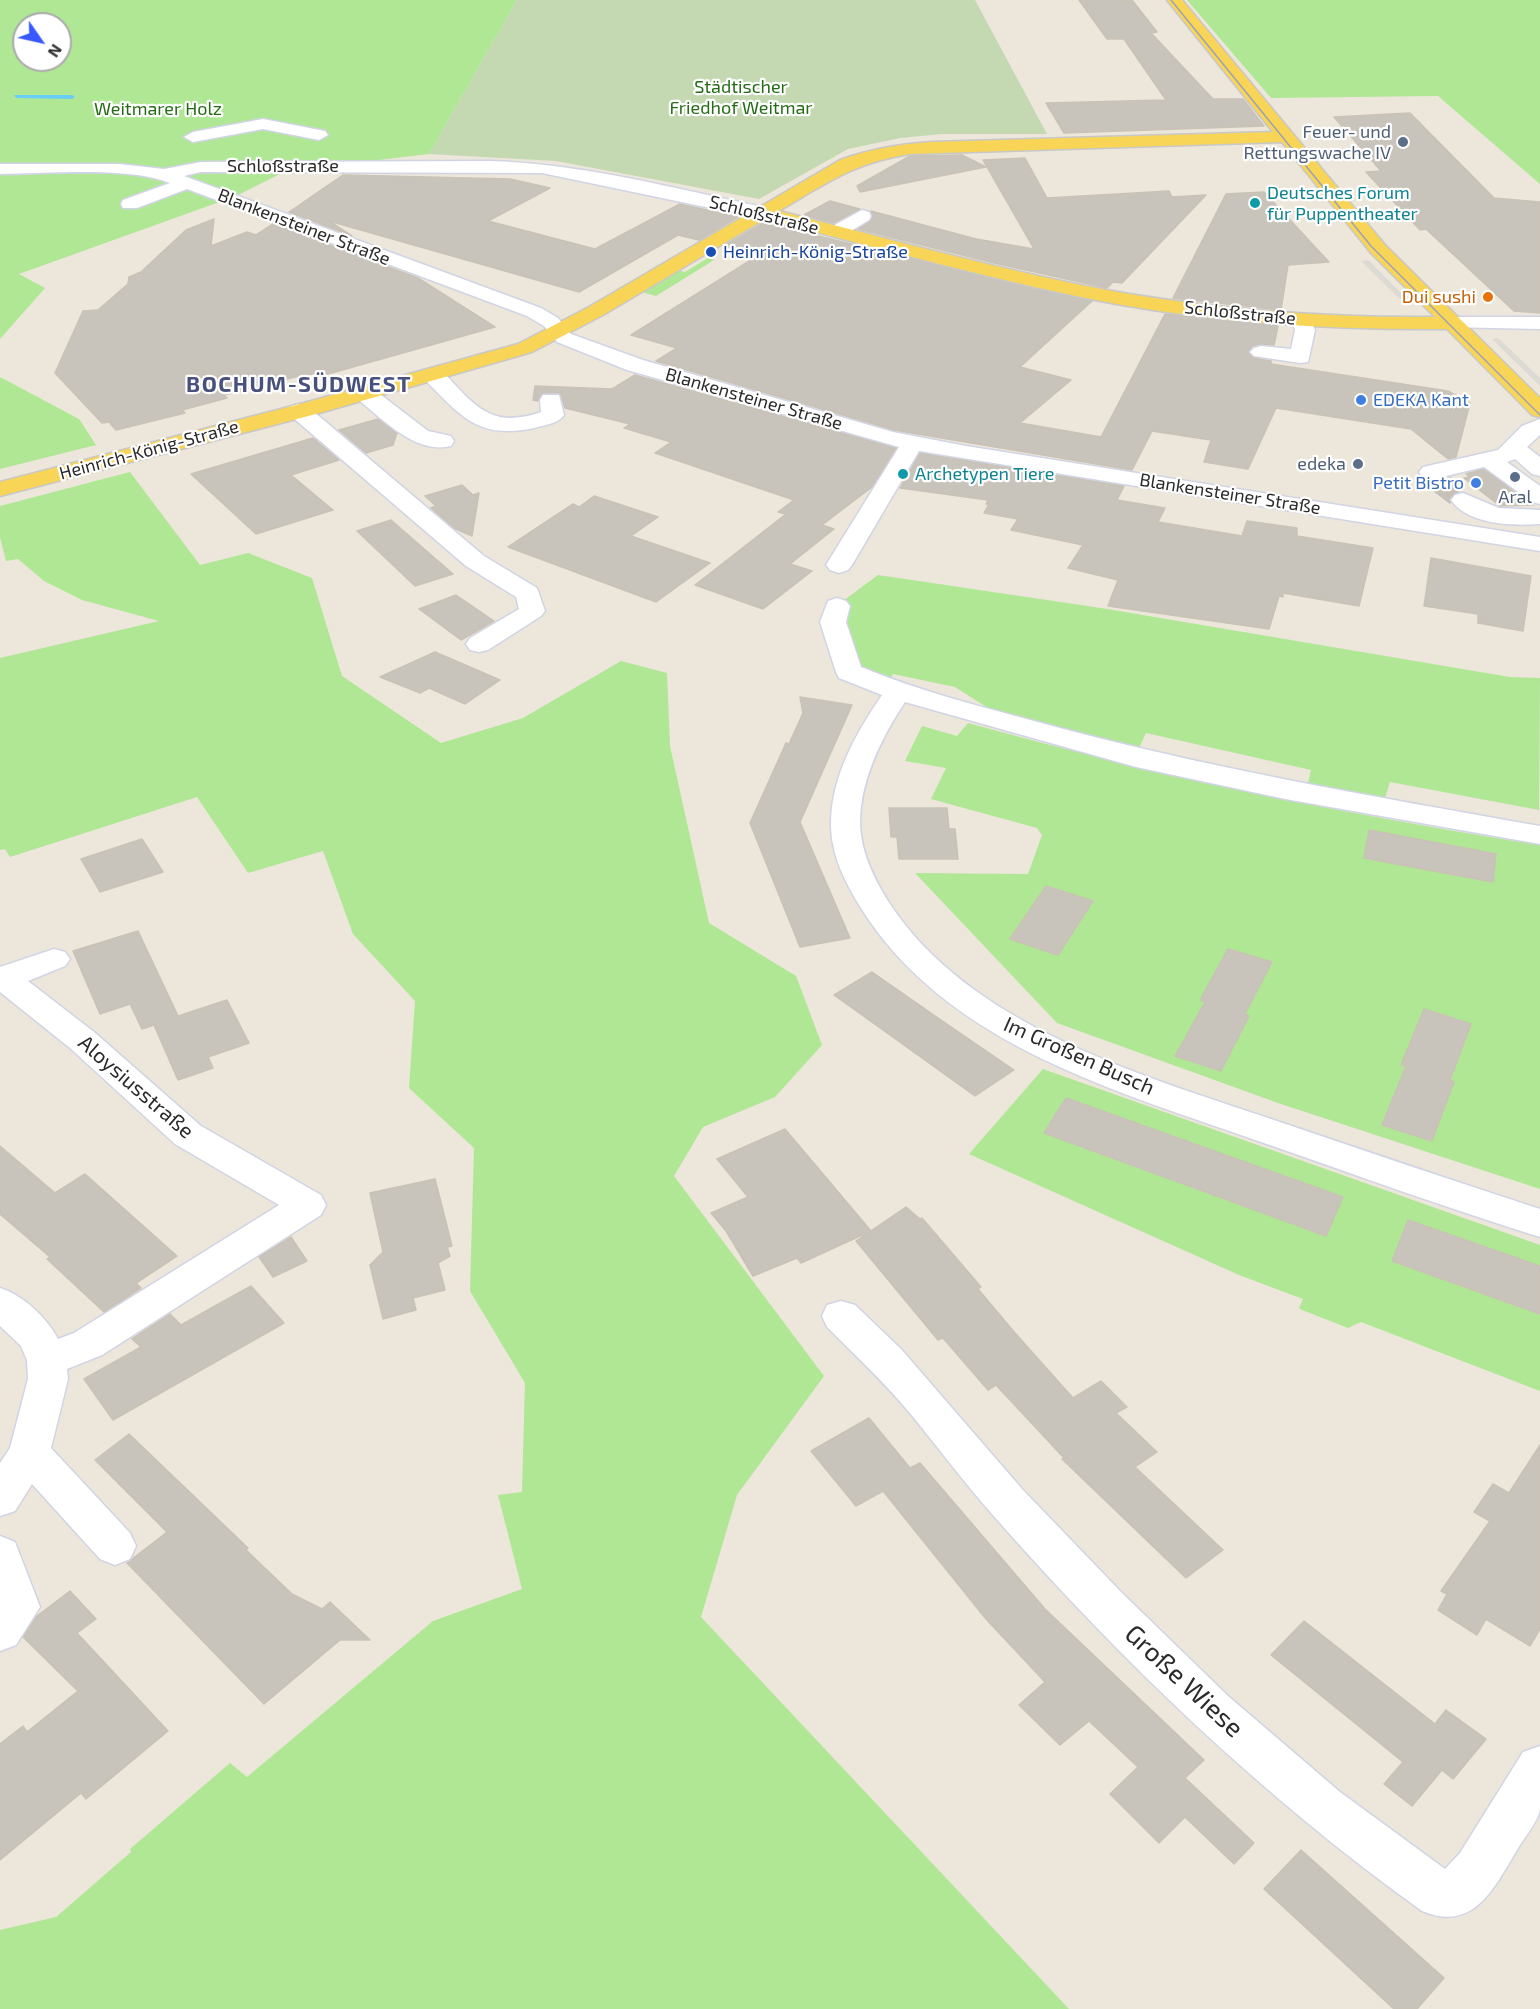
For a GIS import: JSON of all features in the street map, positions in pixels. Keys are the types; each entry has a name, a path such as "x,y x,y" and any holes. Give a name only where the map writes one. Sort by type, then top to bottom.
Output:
{"main road":[{"path":"1174,0 1382,253 1540,410"},
{"name":"Heinrich-König-Straße","path":"0,489 503,355 559,332 846,164 879,153 960,148 1286,137"},
{"name":"Schloßstraße","path":"763,213 971,267 1078,290 1184,307 1302,320 1422,325 1453,323"}],"street":[{"path":"201,167 201,146 193,137 264,124 319,135"},
{"name":"Schloßstraße","path":"163,174 201,167 491,166 542,168 591,176 763,213"},
{"name":"Blankensteiner Straße","path":"0,169 119,169 163,174 534,312 551,322 564,338 635,365 913,443 1540,544"},
{"path":"130,204 186,183"},
{"path":"836,232 862,216"},
{"path":"1262,352 1300,357 1305,330 1302,320"},
{"name":"Schloßstraße","path":"1453,323 1540,323"},
{"path":"433,375 473,416 491,423 517,424 541,420 553,415 551,400"},
{"path":"364,393 421,437 443,441"},
{"path":"299,411 475,561 528,594 532,610 516,623 478,644"},
{"path":"1435,477 1503,454 1530,431 1540,426"},
{"path":"839,565 899,462 913,443"},
{"path":"1503,454 1540,469"},
{"path":"1503,454 1540,484"},
{"path":"1463,500 1470,506 1497,514 1539,510 1503,454"},
{"path":"837,606 833,622 846,668 855,676 898,692 1136,758 1285,790 1540,835"},
{"name":"Im Großen Busch","path":"898,692 878,723 857,766 846,814 847,840 854,867 885,924 930,972 966,1001 1020,1032 1092,1065 1224,1116 1540,1223"},
{"name":"Aloysiusstraße","path":"46,1360 88,1344 308,1204 188,1135 82,1040 3,978 54,959"},
{"path":"0,1303 37,1337 46,1360 48,1379 29,1454 0,1498"},
{"name":"Große Wiese","path":"841,1316 894,1368 998,1491 1076,1576 1155,1655 1247,1741 1315,1799 1394,1864 1439,1894 1459,1891 1477,1870 1540,1768"},
{"path":"29,1454 115,1546"},
{"path":"0,1555 18,1607 0,1631"}],"green space":[{"name":"Weitmarer Holz","path":"0,0 517,0 429,154 286,171 236,196 19,274 45,288 0,339"},
{"name":"Städtischer Friedhof Weitmar","path":"517,0 975,0 1047,134 942,134 900,138 848,149 759,199 556,161 429,154"},
{"path":"1187,0 1540,0 1540,184 1438,96 1271,98"},
{"path":"708,258 714,260 656,296 641,292 677,270 685,272"},
{"path":"0,377 79,419 96,445 0,469"},
{"path":"130,472 200,565 248,553 312,578 342,676 441,743 523,718 621,661 667,673 670,746 709,923 796,976 822,1045 775,1097 703,1127 674,1176 824,1376 737,1495 701,1617 1069,2009 0,2009 0,1930 56,1917 131,1852 130,1849 230,1763 247,1777 433,1621 522,1589 498,1495 522,1492 525,1383 470,1291 474,1148 409,1088 415,1001 353,934 323,851 248,873 197,797 10,857 5,849 0,850 0,658 159,621 82,600 44,581 18,559 6,561 0,537 0,506"},
{"path":"878,575 1101,608 1510,677 1540,678 1539,810 1390,782 1385,798 1308,783 1311,770 1146,733 1139,748 988,708 955,687 893,674 891,678 868,673 855,656 843,601"},
{"path":"968,723 1181,777 1396,821 1540,845 1540,1189 1278,1103 1057,1023 915,873 1028,874 1042,835 1037,828 931,799 946,768 905,761 922,726 957,736"},
{"path":"1043,1069 1540,1245 1540,1391 1361,1322 1348,1328 1302,1310 1299,1308 1303,1299 1239,1275 969,1154"}],"shaded area":[{"path":"1369,260 1409,301 1402,301 1361,261"},
{"path":"1498,338 1540,378 1540,386 1492,339"}],"building":[{"path":"1079,0 1132,0 1157,32 1151,33 1213,99 1243,99 1264,126 1064,133 1046,103 1166,100 1124,39 1107,39"},
{"path":"1410,113 1494,198 1540,202 1540,313 1514,311 1426,229 1420,230 1366,172 1381,171 1334,117"},
{"path":"962,155 986,167 860,192 857,186 910,156"},
{"path":"1025,158 1047,198 1169,191 1172,197 1206,195 1122,283 1113,282 1107,288 858,229 871,221 871,211 976,239 1034,249 983,160"},
{"path":"343,175 510,179 550,188 488,221 595,249 680,204 738,217 699,240 678,235 579,292 329,221 352,236 289,212"},
{"path":"1264,192 1329,262 1288,265 1281,310 1173,298 1226,194"},
{"path":"830,201 860,209 834,223 804,215"},
{"path":"214,219 211,246 247,232 256,235 273,224 418,278 495,327 321,376 318,373 295,377 224,395 227,398 182,410 185,413 116,430 109,422 102,423 55,373 83,311 98,310 128,284 129,277 141,272 186,230"},
{"path":"763,223 1092,301 1020,367 1071,380 1020,423 1101,437 1165,314 1278,326 1274,345 1252,346 1248,352 1254,358 1271,361 1271,364 1448,391 1470,403 1456,457 1448,459 1411,429 1276,408 1248,469 1204,462 1211,440 1152,431 1132,470 894,430 656,361 677,348 631,335 759,255 724,246"},
{"path":"635,375 896,448 872,487 822,525 834,529 790,564 812,571 763,609 695,585 786,514 778,512 794,500 655,453 671,442 624,428 630,424 565,408 560,393 543,393 538,401 533,400 535,386 612,389"},
{"path":"378,419 397,433 393,445 366,453 339,430"},
{"path":"313,438 339,460 291,475 333,510 256,534 191,474"},
{"path":"920,453 1124,486 1117,500 1165,508 1158,522 1242,536 1247,521 1297,528 1297,536 1373,548 1359,606 1283,593 1283,597 1279,596 1269,629 1108,606 1118,580 1068,568 1083,545 1011,530 1018,519 984,513 989,504 986,504 988,500 900,488"},
{"path":"1484,469 1533,505 1500,506 1464,478 1470,477 1466,474"},
{"path":"462,485 473,495 479,493 472,536 454,528 431,508 436,506 425,496"},
{"path":"594,496 658,517 631,536 710,563 656,602 508,547 573,504 579,507"},
{"path":"391,520 453,574 415,586 357,531"},
{"path":"1431,558 1531,576 1523,631 1478,623 1478,614 1424,606"},
{"path":"456,595 494,621 461,640 419,609"},
{"path":"435,652 500,680 465,704 429,688 420,693 380,677"},
{"path":"800,697 852,705 800,822 850,938 800,947 750,823 786,743 789,744 803,713"},
{"path":"889,808 947,808 949,829 955,829 958,859 899,859 897,837 891,837"},
{"path":"1369,830 1496,854 1493,882 1364,858"},
{"path":"142,839 163,872 100,892 81,859"},
{"path":"1046,886 1093,901 1058,955 1010,939"},
{"path":"138,931 178,1016 227,1000 249,1043 208,1057 213,1068 178,1080 154,1025 142,1029 130,1004 100,1014 73,951"},
{"path":"1228,949 1272,962 1245,1014 1249,1016 1221,1071 1175,1056 1205,1002 1200,1000"},
{"path":"872,972 1014,1070 975,1096 834,995"},
{"path":"1424,1009 1471,1024 1450,1080 1454,1082 1432,1141 1382,1125 1406,1066 1401,1065"},
{"path":"1066,1098 1343,1197 1326,1236 1044,1133"},
{"path":"785,1129 871,1231 801,1263 797,1258 753,1276 726,1231 711,1213 748,1197 717,1159"},
{"path":"0,1146 55,1193 85,1174 177,1256 136,1283 141,1288 104,1312 47,1259 50,1257 0,1214"},
{"path":"435,1179 452,1246 447,1247 450,1256 438,1263 445,1290 413,1298 416,1310 383,1319 370,1265 383,1252 370,1193"},
{"path":"906,1207 920,1219 922,1218 981,1287 978,1289 1073,1398 1101,1381 1127,1407 1116,1413 1157,1452 1135,1467 1223,1550 1186,1578 1062,1459 1064,1458 996,1385 988,1390 943,1338 938,1340 856,1241"},
{"path":"1408,1220 1540,1266 1540,1314 1392,1261"},
{"path":"291,1237 307,1261 273,1277 259,1257"},
{"path":"251,1286 284,1323 113,1420 84,1379 141,1347 132,1339 170,1314 181,1325"},
{"path":"869,1418 910,1468 920,1463 1045,1609 1204,1760 1185,1778 1254,1843 1234,1864 1185,1817 1159,1843 1110,1794 1138,1767 1089,1721 1060,1745 1019,1705 1045,1682 986,1619 883,1491 856,1506 811,1451"},
{"path":"129,1434 248,1548 246,1550 292,1594 322,1609 330,1602 370,1640 340,1640 264,1704 127,1563 167,1532 95,1460"},
{"path":"1540,1445 1540,1629 1530,1646 1486,1619 1477,1635 1438,1610 1447,1594 1441,1591 1490,1521 1474,1512 1493,1484 1509,1493"},
{"path":"70,1591 96,1619 77,1633 168,1731 86,1799 81,1793 0,1860 0,1744 23,1726 27,1732 78,1691 23,1637 37,1616"},
{"path":"1304,1621 1435,1724 1446,1710 1486,1739 1453,1779 1442,1770 1412,1806 1384,1784 1403,1762 1271,1655"},
{"path":"1301,1850 1444,1978 1417,2009 1394,2009 1264,1889"}],"waterway":[{"path":"16,96 72,97"}],"tunnel":[{"path":"1439,482 1463,500"}],"tram line":[{"path":"1171,0 1371,246 1540,415"}],"place":[{"name":"Feuer- und Rettungswache IV","path":"1403,142"},
{"name":"Deutsches Forum für Puppentheater","path":"1255,203"},
{"name":"Heinrich-König-Straße","path":"711,252"},
{"name":"Dui sushi","path":"1488,297"},
{"name":"EDEKA Kant","path":"1361,400"},
{"name":"edeka","path":"1358,464"},
{"name":"Archetypen Tiere","path":"903,474"},
{"name":"Aral","path":"1515,477"},
{"name":"Petit Bistro","path":"1476,483"}],"district":[{"name":"BOCHUM-SÜDWEST","path":"299,385"}]}
